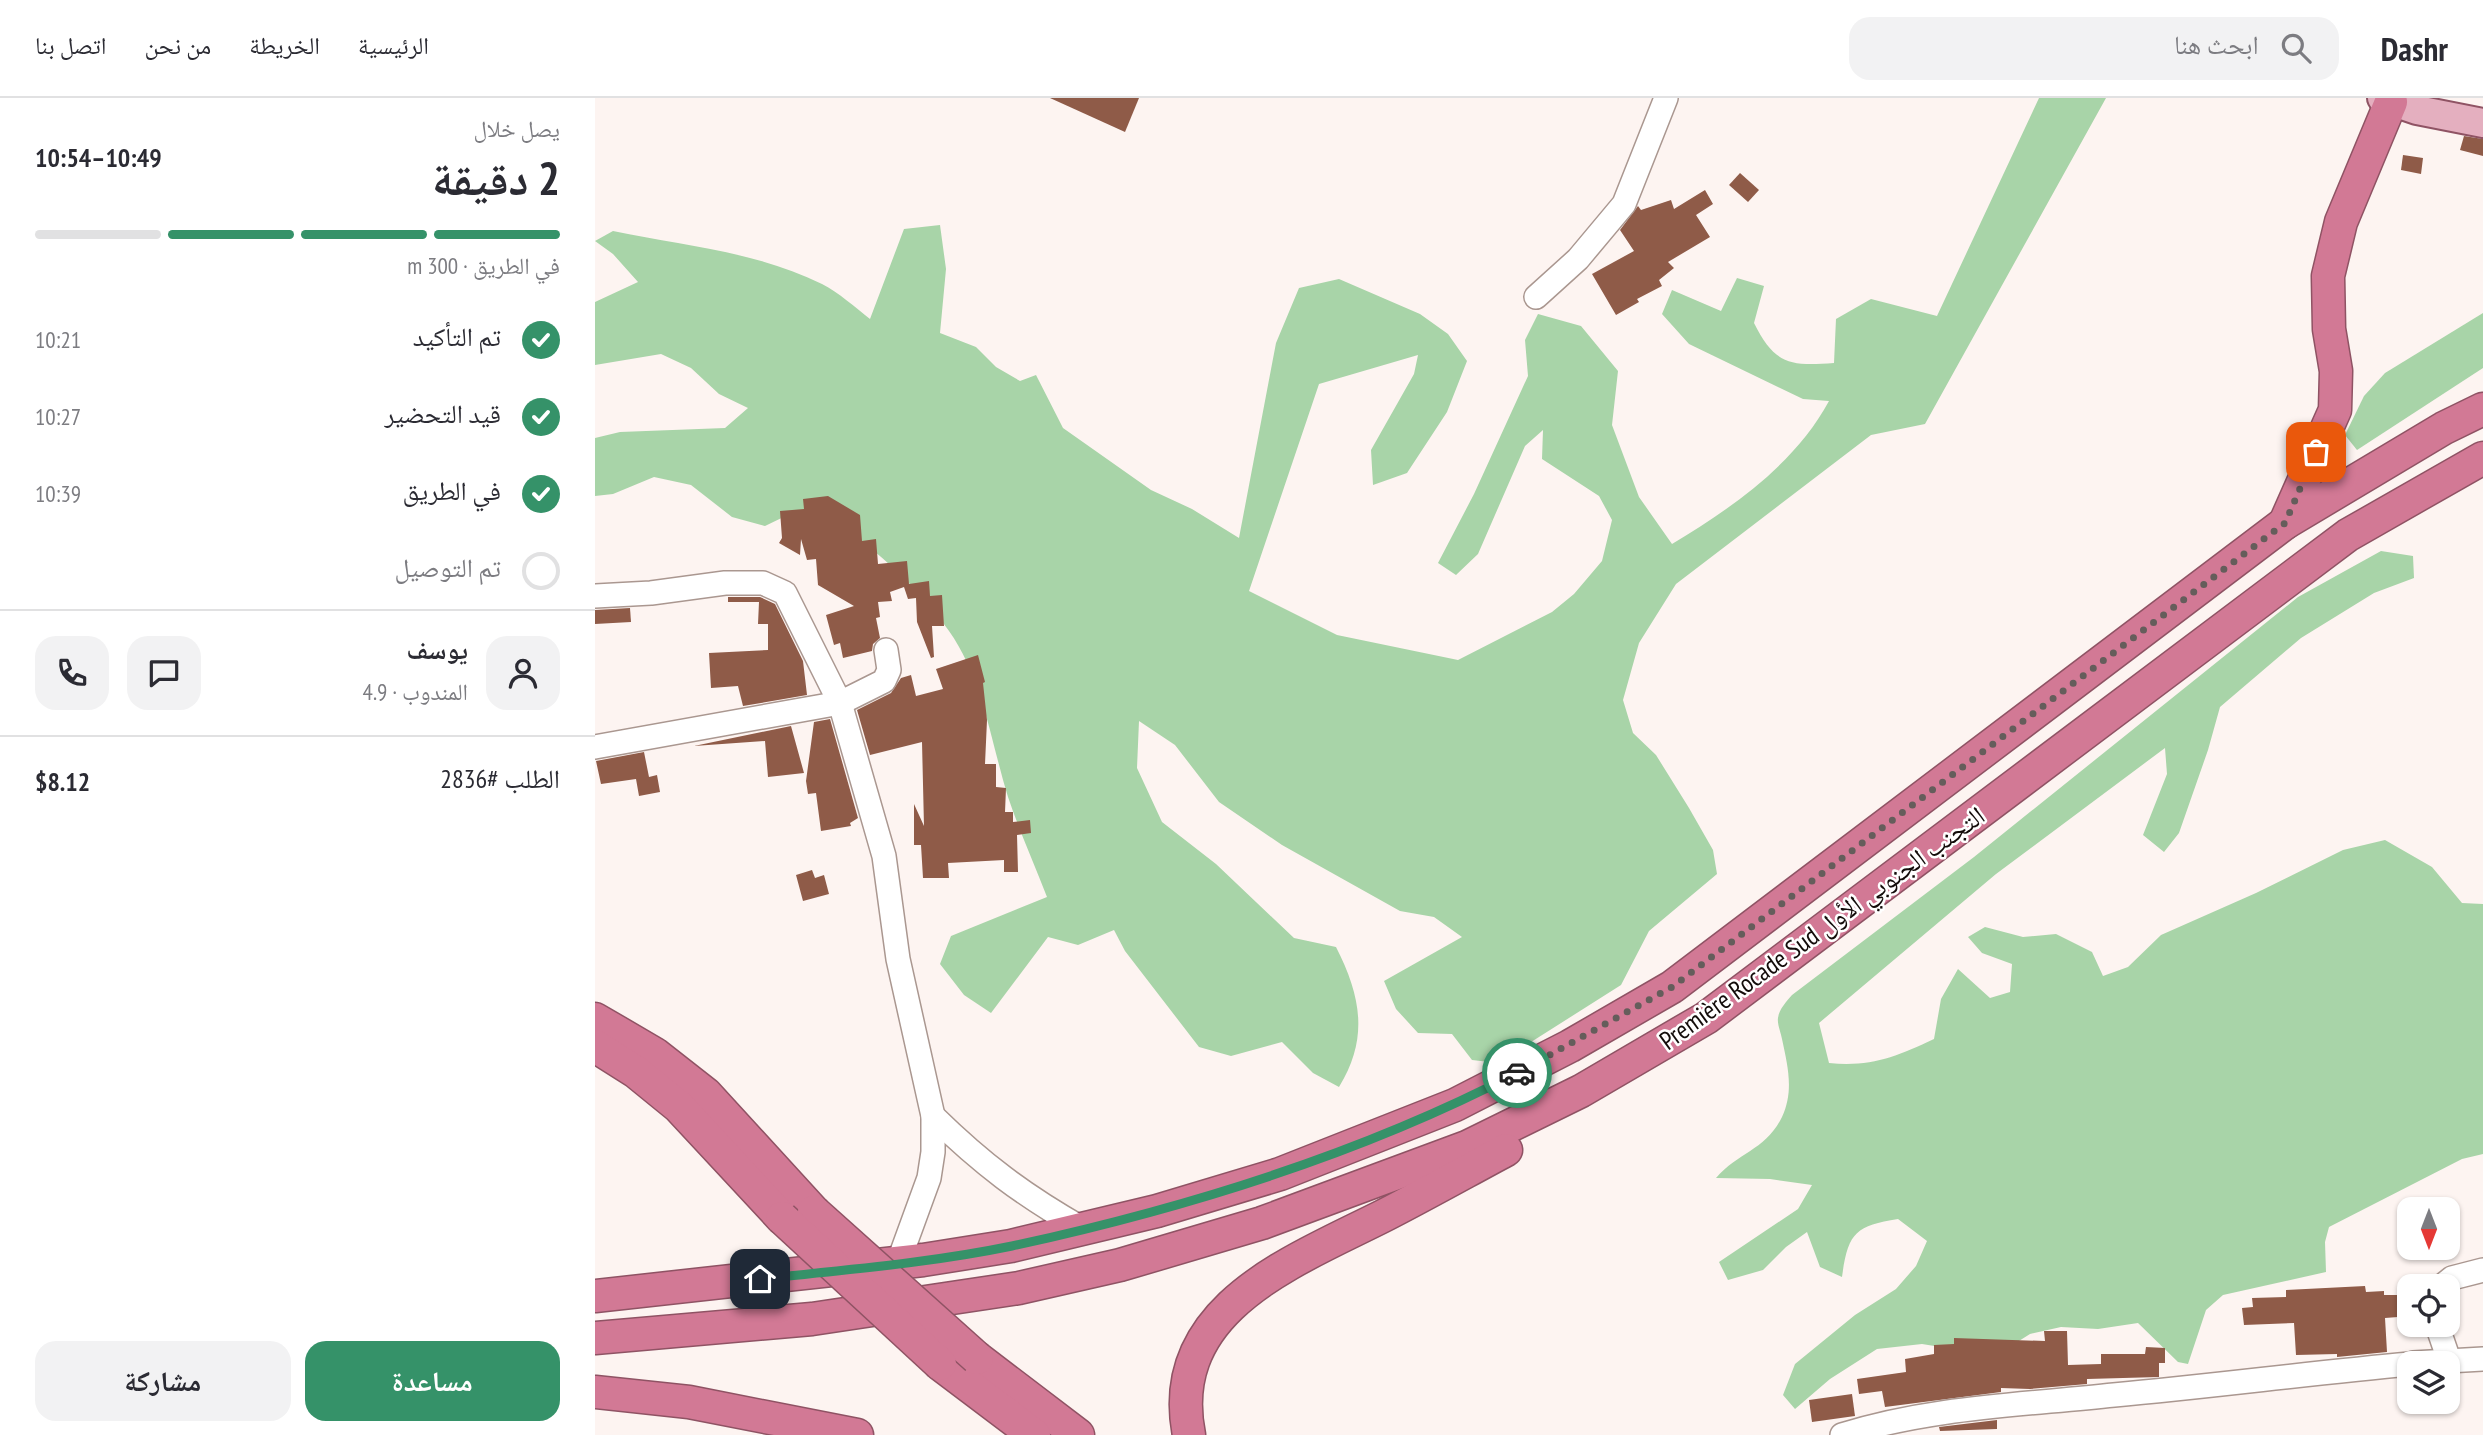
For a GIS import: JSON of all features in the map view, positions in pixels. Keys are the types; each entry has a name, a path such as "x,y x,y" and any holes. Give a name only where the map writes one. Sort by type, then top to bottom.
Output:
{"highway":[{"path":"2285,523 2335,410 2336,371 2329,330 2328,276 2341,222 2387,100"},
{"name":"Première Rocade Sud التجنب الجنوبي الأول","path":"595,1296 898,1263 1011,1246 1157,1211 1280,1174 1443,1110 1570,1046 1672,987 2285,523 2483,409"},
{"path":"2327,430 2340,462 2354,470 2379,467"},
{"name":"Première Rocade Sud التجنب الجنوبي الأول","path":"595,1338 812,1319 1019,1288 1186,1246 1336,1197 1467,1147 1581,1091 1672,1040 1717,1010 2348,535 2483,458"},
{"path":"595,1018 655,1054 706,1094 814,1212 977,1358 1078,1435"},
{"path":"1189,1435 1184,1409 1186,1380 1194,1355 1208,1330 1232,1305 1265,1278 1546,1127 1672,1040"},
{"path":"595,1046 636,1072 680,1107 782,1218 940,1364 1034,1435"},
{"path":"595,1287 760,1279"},
{"path":"595,1392 689,1402 857,1435"}],"main road":[{"path":"2387,100 2446,117 2483,123"}],"street":[{"path":"1536,297 1578,259 1624,204 1666,98"},
{"path":"595,596 651,593 725,583 763,583 785,593 840,703 884,856 898,959 933,1116 933,1153 929,1178 898,1263"},
{"path":"595,747 840,703 884,681 889,670 886,650"},
{"path":"933,1116 983,1164 1034,1201 1083,1229"},
{"path":"2460,1276 2483,1270"},
{"path":"2460,1360 2483,1359"},
{"path":"1842,1435 1877,1424 1953,1410 2397,1364"}],"green space":[{"path":"2039,98 2106,98 1925,424 1871,435 1676,584 1639,643 1623,700 1633,733 1656,755 1689,808 1713,850 1717,874 1649,931 1621,985 1498,1063 1472,1060 1452,1034 1418,1033 1396,1009 1384,981 1462,937 1434,917 1400,911 1282,845 1219,802 1175,745 1139,721 1137,768 1162,822 1216,864 1294,938 1336,947 1351,983 1358,1017 1358,1034 1349,1069 1339,1087 1313,1073 1282,1042 1231,1056 1199,1047 1125,951 1114,930 1078,945 1048,937 991,1013 964,995 940,964 951,936 1047,897 1008,797 978,690 961,650 949,631 906,580 822,510 796,511 765,526 732,517 691,485 654,477 613,494 595,496 595,438 620,432 725,428 748,408 719,394 691,368 661,354 595,365 595,302 638,282 613,254 595,241 613,231 771,264 822,284 870,319 904,229 940,225 946,269 940,333 976,347 996,367 1020,381 1036,375 1063,428 1151,490 1192,509 1239,538 1276,343 1299,288 1339,279 1420,314 1448,334 1467,361 1447,412 1407,473 1373,485 1371,450 1414,374 1418,355 1319,384 1249,591 1337,635 1458,660 1552,612 1574,594 1602,561 1612,520 1599,496 1542,459 1543,430 1525,446 1478,554 1456,575 1438,563 1474,494 1528,376 1525,340 1538,314 1581,326 1618,371 1612,425 1639,497 1672,544 1760,483 1799,445 1829,401 1803,399 1689,344 1662,314 1672,290 1721,311 1737,278 1764,286 1754,323 1777,355 1795,363 1834,363 1836,319 1871,299 1937,316"},
{"path":"2483,313 2483,368 2357,450 2345,435 2364,396 2385,373"},
{"path":"2381,551 2413,556 2414,578 2374,593 2301,638 2220,707 2179,833 2164,852 2143,835 2167,774 2165,748 1996,874 1819,1023 1829,1063 1871,1062 1895,1056 1934,1039 1941,999 1958,969 1990,998 2010,992 2012,964 1982,953 1968,937 1985,927 2023,937 2056,934 2092,952 2103,976 2128,967 2161,935 2256,893 2343,850 2385,840 2432,867 2462,903 2483,904 2483,1154 2462,1159 2329,1227 2325,1242 2326,1272 2223,1295 2206,1310 2188,1364 2178,1362 2138,1323 2098,1329 2061,1327 2030,1334 2003,1351 1978,1353 1922,1344 1877,1349 1830,1379 1795,1409 1783,1395 1795,1364 1855,1315 1896,1289 1916,1266 1927,1241 1898,1219 1872,1225 1856,1234 1851,1241 1842,1277 1820,1267 1807,1232 1786,1247 1763,1270 1728,1280 1719,1262 1798,1209 1812,1185 1770,1179 1716,1178 1768,1137 1776,1128 1786,1107 1789,1079 1778,1020 1783,1005 1792,995 1974,857 2298,597"}],"building":[{"path":"1050,98 1139,98 1125,132"},
{"path":"2464,136 2483,139 2483,156 2460,150"},
{"path":"2403,155 2423,158 2421,174 2401,170"},
{"path":"1740,173 1759,190 1748,202 1729,185"},
{"path":"1705,190 1713,204 1696,215 1710,237 1668,262 1674,268 1659,280 1662,286 1637,299 1639,302 1616,315 1592,274 1634,251 1620,230 1638,206 1641,210 1671,200 1674,209"},
{"path":"828,496 860,515 862,541 876,539 878,564 907,561 909,584 929,581 930,596 942,595 944,626 932,626 934,657 931,658 917,622 916,598 908,599 904,587 890,592 892,601 878,602 880,617 876,618 880,638 873,644 872,651 843,658 840,643 834,645 826,615 854,606 818,585 816,559 807,560 801,539 800,555 779,543 782,538 780,511 804,509 803,499"},
{"path":"728,597 760,597 775,604 803,661 807,695 743,706 738,686 711,688 709,653 768,650 768,624 758,624 759,602 728,602"},
{"path":"630,608 631,622 595,624 595,610"},
{"path":"978,655 985,682 985,764 996,764 996,787 1006,788 1005,812 1013,812 1013,822 1030,820 1031,833 1017,835 1018,872 1004,872 1004,860 948,863 949,878 923,878 921,845 914,845 914,804 924,826 922,742 870,755 857,710 891,693 901,678 911,675 916,696 943,689 936,669"},
{"path":"830,719 858,818 850,823 851,826 821,831 816,793 808,794 806,781 814,722"},
{"path":"791,726 804,773 768,777 765,741 694,746"},
{"path":"644,752 649,777 657,775 660,792 639,796 636,779 601,784 596,761"},
{"path":"812,870 815,878 824,875 829,894 803,901 796,875"},
{"path":"2365,1286 2366,1292 2384,1291 2384,1295 2397,1295 2397,1317 2385,1318 2387,1352 2337,1357 2337,1354 2296,1355 2294,1323 2244,1325 2242,1308 2253,1307 2252,1298 2286,1297 2286,1290"},
{"path":"2044,1331 2067,1331 2068,1365 2101,1364 2101,1354 2145,1354 2146,1347 2165,1348 2165,1363 2159,1363 2159,1377 2087,1379 2087,1384 2030,1389 2001,1388 2001,1392 1885,1407 1882,1391 1859,1394 1857,1379 1906,1372 1905,1359 1934,1354 1934,1345 1954,1344 1954,1338 2045,1341"},
{"path":"1852,1394 1855,1416 1812,1422 1809,1400"},
{"path":"1997,1420 1997,1429 1940,1431 1939,1427"}],"way so far":[{"path":"1517,1073 1570,1046 1672,987 2285,523 2316,452"}],"route":[{"path":"760,1279 923,1261 1011,1246 1157,1211 1280,1174 1356,1145 1455,1105 1517,1073"}]}
